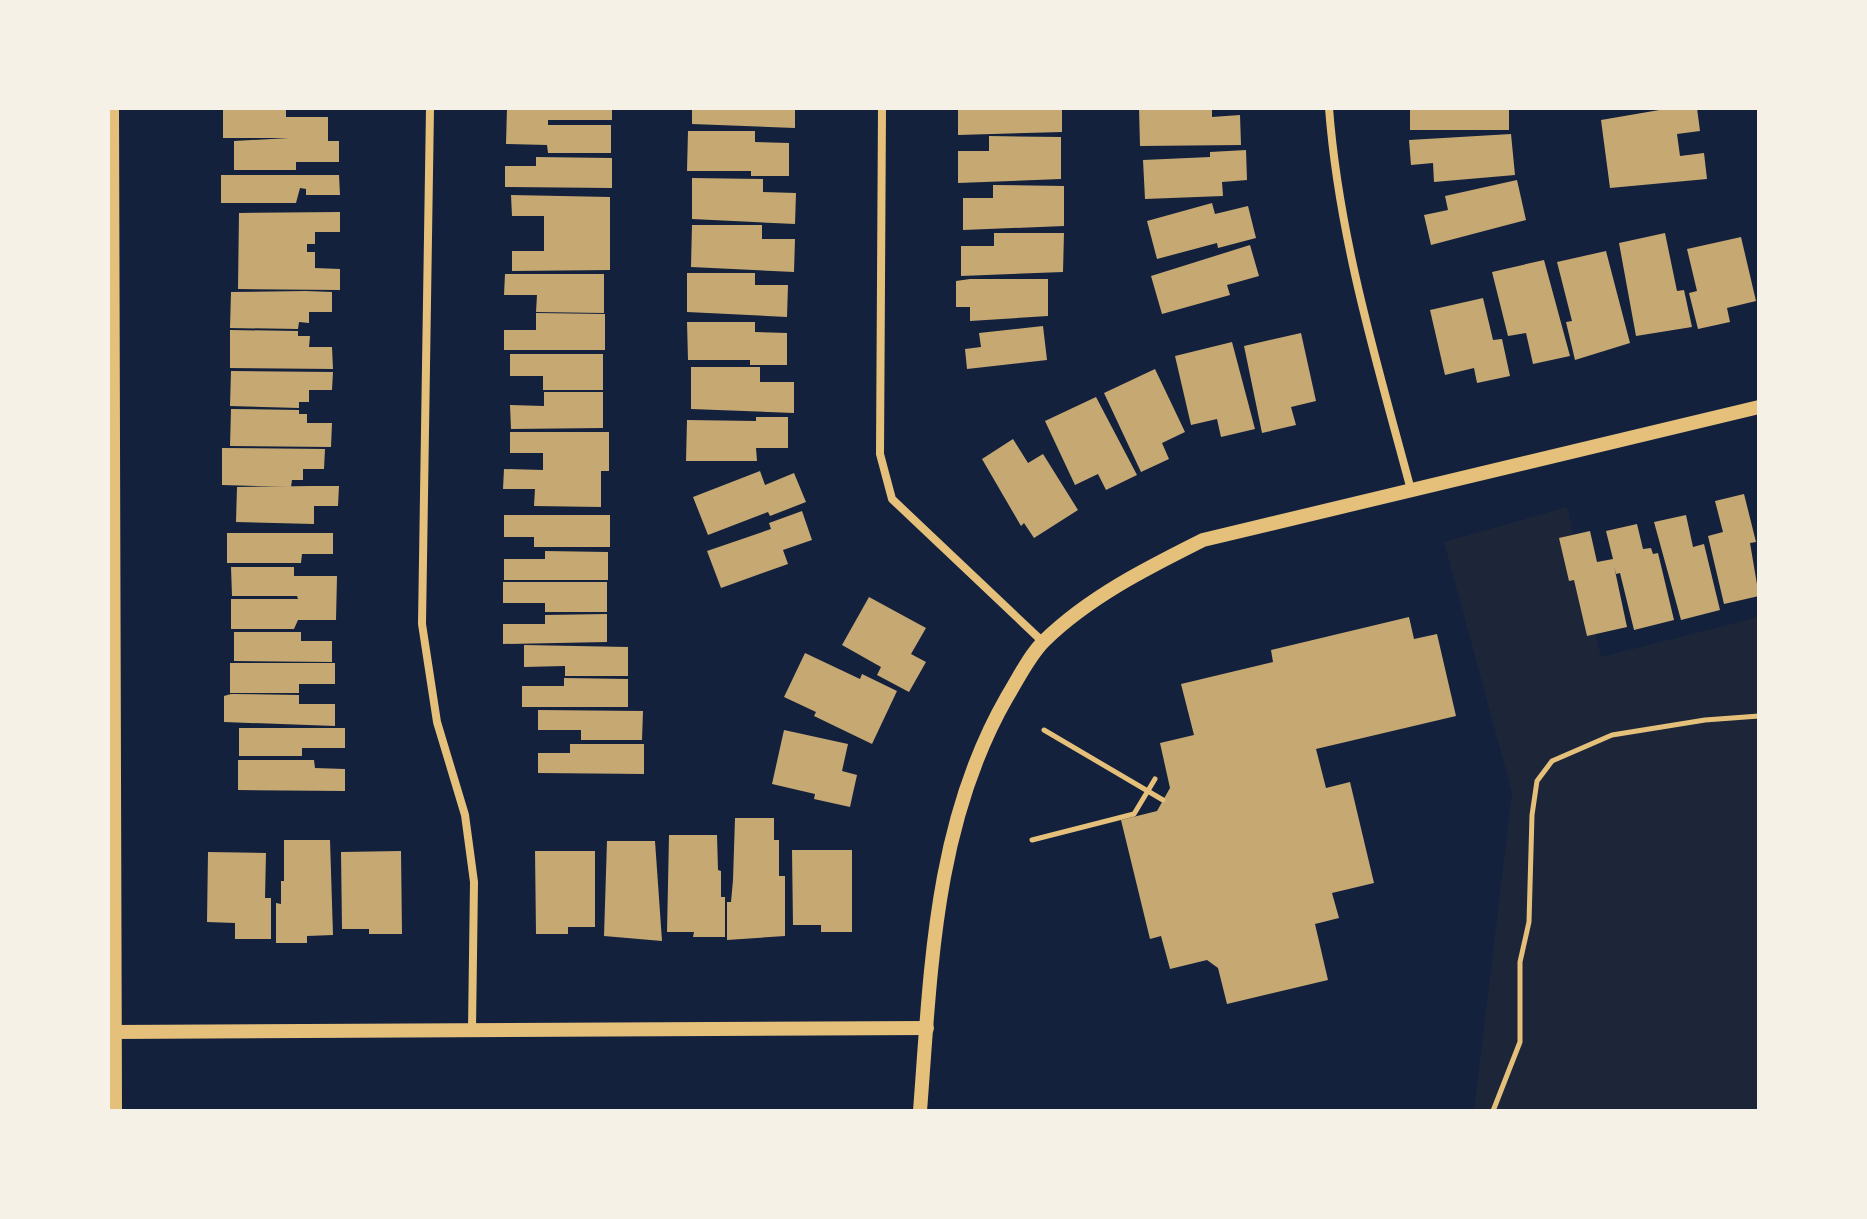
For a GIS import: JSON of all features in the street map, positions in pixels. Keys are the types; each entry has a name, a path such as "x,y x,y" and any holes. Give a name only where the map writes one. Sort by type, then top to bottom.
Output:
{"main road":[{"path":"111,108 114,1111"}],"street":[{"path":"430,108 422,624 437,722 465,815 474,882 472,1029"},
{"path":"882,108 880,454 892,499 1043,642"},
{"path":"1329,108 1334,168 1346,242 1411,490"},
{"path":"920,1111 944,870 957,813 975,758 989,730 1043,642 1131,576 1203,540 1759,407"},
{"path":"113,1032 927,1028"}],"path":[{"path":"1493,1111 1520,1042 1520,962 1529,922 1532,815 1537,781 1552,761 1612,735 1705,720 1759,716"},
{"path":"1044,730 1163,800"},
{"path":"1032,840 1134,814 1155,779"}],"shaded area":[{"path":"1567,507 1601,657 1759,617 1759,1111 1474,1111 1512,793 1444,542"}],"building":[{"path":"507,108 612,108 612,120 548,120 548,125 611,125 611,153 548,153 547,145 506,144"},
{"path":"692,108 795,108 795,128 692,124"},
{"path":"958,108 1062,108 1062,132 958,135"},
{"path":"1139,108 1212,108 1212,117 1240,115 1241,145 1140,146"},
{"path":"1410,108 1509,108 1509,130 1410,130"},
{"path":"1671,108 1697,108 1700,131 1677,134 1680,156 1704,153 1707,179 1610,188 1601,120"},
{"path":"223,109 286,109 286,117 328,117 328,141 339,141 339,162 296,162 296,170 234,170 234,141 289,138 223,138"},
{"path":"688,131 755,131 755,142 789,143 789,176 751,176 751,171 687,171"},
{"path":"1511,134 1515,175 1434,182 1433,163 1411,165 1409,140"},
{"path":"989,136 1061,137 1061,179 958,183 958,151 989,151"},
{"path":"1246,150 1247,180 1222,182 1223,196 1145,199 1143,160 1210,157 1210,152"},
{"path":"536,157 612,158 612,188 505,187 505,166 536,166"},
{"path":"221,175 339,175 340,195 306,195 306,189 300,188 296,203 221,203"},
{"path":"692,178 763,179 763,192 796,193 795,224 692,219"},
{"path":"1517,180 1526,220 1431,245 1424,215 1448,210 1445,196"},
{"path":"993,185 1064,186 1064,226 963,230 963,198 993,198"},
{"path":"511,195 610,197 610,270 512,271 512,251 544,251 544,216 512,216"},
{"path":"1212,203 1215,214 1248,206 1256,238 1218,248 1217,243 1157,259 1147,221"},
{"path":"340,212 340,232 315,232 315,244 307,244 307,252 315,252 315,268 340,269 340,290 238,289 239,213"},
{"path":"692,225 762,225 762,239 795,239 794,272 691,267"},
{"path":"994,233 1064,233 1063,272 961,276 961,246 994,246"},
{"path":"1665,233 1677,291 1684,290 1692,327 1636,336 1619,243"},
{"path":"1741,237 1756,301 1727,308 1730,322 1698,329 1689,293 1697,291 1687,249"},
{"path":"1250,245 1259,276 1227,285 1230,295 1162,314 1151,276"},
{"path":"1606,251 1630,343 1575,360 1566,322 1572,321 1557,262"},
{"path":"1544,260 1570,356 1533,364 1526,333 1508,336 1492,272"},
{"path":"687,273 755,273 755,285 788,285 787,317 687,312"},
{"path":"505,274 604,274 604,313 536,312 537,295 504,295"},
{"path":"1048,279 1048,316 970,321 970,307 956,307 956,281"},
{"path":"231,292 332,292 332,312 309,312 309,323 299,322 298,329 230,328"},
{"path":"1483,298 1493,340 1502,339 1510,376 1477,383 1474,368 1445,375 1430,310"},
{"path":"536,313 605,314 605,350 504,350 504,330 536,330"},
{"path":"687,322 755,322 755,332 787,333 787,365 750,365 750,360 688,360"},
{"path":"1043,326 1047,360 967,369 965,349 981,347 979,333"},
{"path":"230,330 298,331 298,336 310,336 309,347 332,347 333,369 230,368"},
{"path":"1301,333 1316,401 1291,407 1296,425 1262,433 1244,346"},
{"path":"1232,342 1255,429 1221,437 1217,419 1191,425 1175,356"},
{"path":"510,354 603,354 603,390 543,390 543,376 510,376"},
{"path":"691,367 760,367 760,382 794,382 794,413 691,409"},
{"path":"1155,369 1185,432 1162,443 1169,459 1141,472 1104,393"},
{"path":"231,371 333,372 332,390 309,390 309,402 299,402 299,408 230,406"},
{"path":"544,392 603,392 603,428 511,429 510,405 544,406"},
{"path":"1096,397 1137,475 1106,490 1098,474 1075,485 1045,421"},
{"path":"231,409 299,410 299,414 307,414 307,423 332,423 331,447 230,446"},
{"path":"756,417 788,417 788,448 756,448 757,461 686,461 687,420 756,421"},
{"path":"510,432 609,432 609,471 601,471 601,507 534,506 535,489 503,489 504,469 543,470 543,453 510,453"},
{"path":"1013,439 1028,463 1043,454 1078,510 1034,538 1024,523 1021,526 982,459"},
{"path":"222,448 325,449 324,469 303,469 303,480 292,480 291,487 222,485"},
{"path":"760,471 765,485 794,473 806,502 770,516 768,512 708,535 693,497"},
{"path":"339,486 338,506 314,506 314,524 236,522 237,487"},
{"path":"1744,494 1756,542 1750,543 1759,596 1724,604 1708,536 1723,532 1715,501"},
{"path":"802,511 812,540 783,550 788,564 721,588 707,551 771,529 769,523"},
{"path":"504,515 610,515 610,547 534,547 534,537 504,537"},
{"path":"1686,515 1693,547 1704,544 1720,610 1681,620 1654,522"},
{"path":"1637,524 1643,549 1651,548 1653,554 1658,553 1674,620 1634,630 1620,573 1616,574 1614,566 1627,627 1587,636 1574,580 1569,581 1559,538 1590,531 1597,562 1613,559 1606,531"},
{"path":"227,533 333,533 333,554 302,554 301,563 227,563"},
{"path":"545,551 608,552 608,580 504,580 504,559 545,559"},
{"path":"231,567 294,567 294,576 337,576 336,620 298,620 294,629 231,629 231,599 298,599 297,596 232,596"},
{"path":"503,582 607,582 607,612 545,612 545,603 503,603"},
{"path":"869,597 926,628 911,654 926,662 909,692 877,675 881,667 842,645"},
{"path":"607,614 607,642 503,644 503,624 545,624 545,615"},
{"path":"1409,617 1414,639 1437,634 1456,716 1316,749 1326,788 1350,782 1374,883 1332,893 1339,918 1315,924 1328,980 1227,1004 1218,968 1207,960 1170,969 1161,936 1150,939 1121,820 1157,811 1170,788 1160,743 1194,735 1181,684 1273,662 1271,650"},
{"path":"234,632 301,632 301,641 332,641 332,662 234,661"},
{"path":"524,645 628,647 628,676 565,676 565,666 524,667"},
{"path":"805,653 860,679 862,674 897,691 872,744 814,716 816,712 784,697"},
{"path":"230,663 335,663 335,684 299,684 299,693 230,693"},
{"path":"564,678 628,679 628,707 522,707 522,686 564,686"},
{"path":"299,695 299,704 335,704 335,726 224,722 224,696"},
{"path":"538,710 643,711 642,740 581,740 581,730 538,730"},
{"path":"239,728 345,728 345,748 302,748 302,756 239,756"},
{"path":"784,730 848,744 842,771 857,775 850,807 814,799 815,794 772,784"},
{"path":"570,744 644,744 644,774 538,773 538,753 570,753"},
{"path":"238,760 314,760 315,768 345,769 345,791 238,790"},
{"path":"735,818 774,818 774,840 779,840 779,876 785,876 785,936 727,940 727,902 731,902"},
{"path":"669,835 717,835 721,897 725,897 725,937 693,937 694,932 667,932"},
{"path":"284,840 330,840 333,935 307,936 307,943 276,943 276,903 281,904 281,881 284,881"},
{"path":"607,841 655,841 662,941 604,936"},
{"path":"792,850 852,850 852,932 821,932 821,925 793,925"},
{"path":"401,851 402,934 369,934 369,929 342,929 341,852"},
{"path":"535,851 595,851 595,927 568,927 568,934 536,934"},
{"path":"208,852 266,853 265,898 271,898 271,939 235,939 235,923 207,922"}]}
